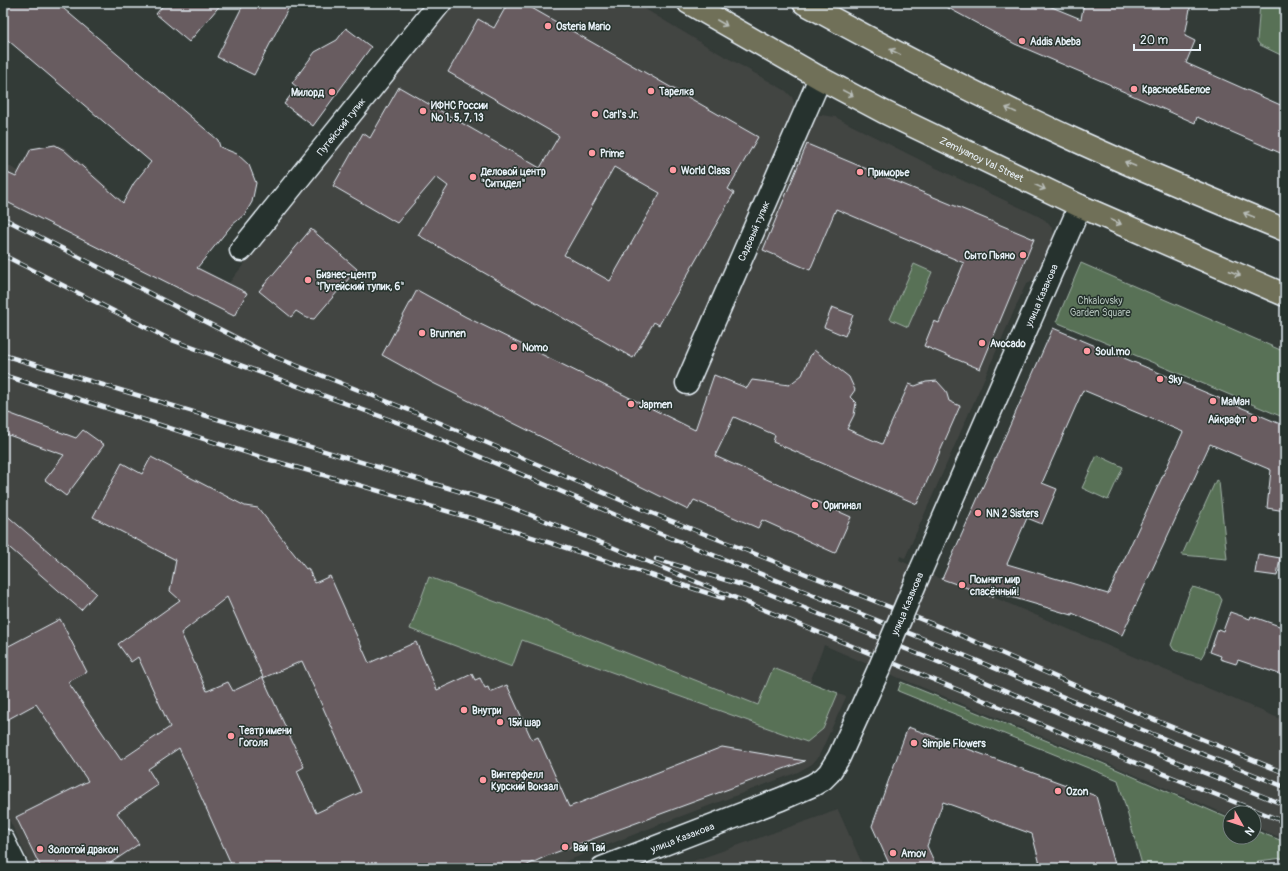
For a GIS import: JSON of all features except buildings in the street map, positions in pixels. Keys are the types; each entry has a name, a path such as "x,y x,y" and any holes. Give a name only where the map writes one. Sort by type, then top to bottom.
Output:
{"main road":[{"name":"Zemlyanoy Val Street","path":"689,3 820,78 884,112 1080,206 1285,295"},
{"path":"804,3 1008,109 1078,141 1285,230"}],"street":[{"name":"Путейский тупик","path":"241,250 440,3"},
{"name":"Садовый тупик","path":"687,383 820,78"},
{"name":"улица Казакова","path":"602,868 781,799 813,785 829,773 839,757 878,669 1080,206"},
{"path":"3,840 17,868"}],"shaded area":[{"path":"452,3 635,3 786,91 792,97 796,110 814,118 821,115 835,117 934,167 1036,215 1045,220 1052,228 1054,241 1042,271 1025,286 905,558 900,556 899,560 939,578 993,597 1285,721 1285,839 1262,830 1262,805 1222,805 1222,813 1103,761 897,677 824,645 810,682 846,697 818,757 812,764 798,772 549,868 32,868 3,806 3,163 18,171 30,148 56,144 65,148 127,205 117,225 229,283"},
{"path":"838,810 864,868 689,868 688,863"}],"green space":[{"path":"1260,3 1285,3 1285,57 1260,45 1257,41"},
{"name":"Chkalovsky Garden Square","path":"1081,263 1285,352 1285,418 1056,322"},
{"path":"914,264 932,272 908,327 890,319"},
{"path":"1097,455 1123,467 1108,500 1082,488"},
{"path":"1216,480 1219,482 1227,559 1182,555"},
{"path":"429,577 531,615 758,705 773,668 838,693 823,729 807,742 522,640 512,667 410,629"},
{"path":"1193,587 1219,595 1222,600 1201,658 1174,650 1171,645 1189,593"},
{"path":"901,682 1102,763 1222,816 1222,845 1262,845 1262,833 1285,842 1285,868 1283,858 1258,861 1258,868 1143,868 1118,780 898,691"}],"railway":[{"path":"3,218 270,355 424,416 644,510 953,632 1145,716 1285,773"},
{"path":"3,255 169,339 418,430 653,531 949,649 1140,729 1285,787"},
{"path":"3,355 505,505 612,547 1121,757 1285,822"},
{"path":"3,375 267,459 494,525 723,598"},
{"path":"656,559 762,591 938,662 1130,743 1285,805"}],"place":[{"name":"Osteria Mario","path":"548,26"},
{"name":"Addis Abeba","path":"1022,41"},
{"name":"Красное&Белое","path":"1134,89"},
{"name":"Тарелка","path":"651,91"},
{"name":"Милорд","path":"332,92"},
{"name":"ИФНС России № 1, 5, 7, 13","path":"423,111"},
{"name":"Carl's Jr.","path":"595,114"},
{"name":"Prime","path":"592,153"},
{"name":"World Class","path":"673,170"},
{"name":"Приморье","path":"860,172"},
{"name":"Деловой центр \"Ситидел\"","path":"473,177"},
{"name":"Сыто Пьяно","path":"1023,255"},
{"name":"Бизнес-центр \"Путейский тупик, 6\"","path":"308,280"},
{"name":"Brunnen","path":"422,333"},
{"name":"Avocado","path":"982,343"},
{"name":"Nomo","path":"514,347"},
{"name":"Soul.mo","path":"1087,351"},
{"name":"Sky","path":"1160,379"},
{"name":"МаМан","path":"1213,401"},
{"name":"Japmen","path":"631,404"},
{"name":"Айкрафт","path":"1254,419"},
{"name":"Оригинал","path":"815,505"},
{"name":"NN 2 Sisters","path":"978,513"},
{"name":"Помнит мир спасённый!","path":"962,585"},
{"name":"Внутри","path":"464,710"},
{"name":"15й шар","path":"500,722"},
{"name":"Театр имени Гоголя","path":"231,736"},
{"name":"Simple Flowers","path":"914,743"},
{"name":"Винтерфелл Курский Вокзал","path":"483,780"},
{"name":"Ozon","path":"1058,791"},
{"name":"Вай Тай","path":"565,847"},
{"name":"Золотой дракон","path":"40,849"},
{"name":"Amov","path":"893,853"}]}
